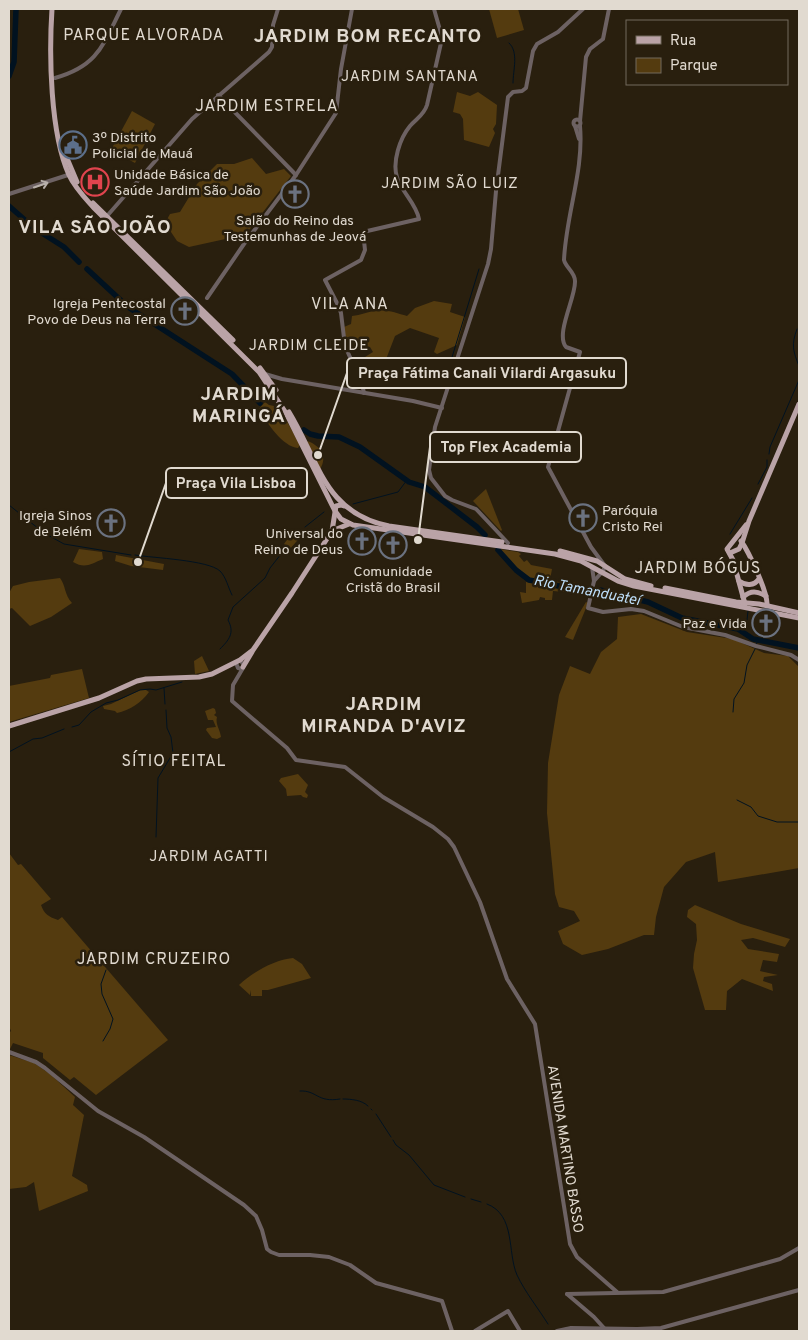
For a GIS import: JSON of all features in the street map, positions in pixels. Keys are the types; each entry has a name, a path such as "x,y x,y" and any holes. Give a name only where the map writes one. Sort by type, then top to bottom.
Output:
{"main road":[{"path":"54,9 55,78 62,142 71,174 107,216 265,374 295,422 328,487 345,506 376,524 558,551 604,564 619,575 636,582 799,613"},
{"path":"54,9 51,62 56,127 60,150 82,195 259,372 286,412 335,511 341,518 351,524 573,558 634,586 744,602 754,609 799,618"},
{"path":"94,208 107,216"},
{"path":"728,551 739,549 742,543 749,521 799,404"},
{"path":"242,668 332,531 337,506 345,506"},
{"path":"332,531 358,521 357,514"},
{"path":"728,551 749,521"},
{"path":"747,527 750,557"},
{"path":"736,538 742,543 750,557 766,597 767,606"},
{"path":"728,551 739,581 744,602"},
{"path":"739,581 750,585 759,579"},
{"path":"744,602 749,592 756,591 766,597"},
{"path":"754,609 763,609 767,606"},
{"path":"9,726 99,698 137,681 199,677 212,674 238,661 253,650"}],"street":[{"path":"55,78 78,70 88,62 107,40 122,9"},
{"path":"107,216 192,118 269,52 272,47 273,25 278,9"},
{"path":"207,298 244,244 296,175 336,113 341,69 352,9"},
{"path":"364,393 362,384 345,346 341,313 333,293 325,280 361,260 365,250 363,232 419,219 416,209 398,180 396,169 403,136 424,113 428,105 440,43 440,30 434,9"},
{"path":"508,543 476,509 445,496 431,478 429,470 431,447 447,388 490,256 508,100 511,93 524,90 533,51 537,44 558,32 583,9"},
{"path":"609,9 603,39 590,49 586,57 579,122 580,166 571,206 564,260 565,265 574,274 575,285 567,313 563,341 566,347 580,352 548,466 591,547 604,564 605,568 594,581 588,608 603,612 631,609 644,611 684,626 725,635 756,646 791,654 799,660"},
{"path":"218,95 296,175"},
{"path":"579,122 575,126 581,144"},
{"path":"9,194 71,174"},
{"path":"265,374 282,379 413,401 442,408"},
{"path":"494,541 496,530"},
{"path":"591,547 594,581"},
{"path":"238,661 244,664 242,668"},
{"name":"AVENIDA MARTINO BASSO","path":"242,668 233,684 232,701 287,748 296,760 345,767 383,797 433,826 454,847 480,902 508,980 533,1020 570,1244 577,1257 617,1292"},
{"path":"9,1052 36,1062 98,1110 139,1134 244,1205 256,1216 267,1249 271,1252 279,1255 329,1257 350,1265 376,1283 442,1301 452,1331"},
{"path":"604,1328 567,1294 617,1292 653,1294 780,1259 799,1248"},
{"path":"557,1331 571,1328 661,1328 799,1290"},
{"path":"574,1300 583,1293"},
{"path":"475,1331 508,1311 519,1331"},
{"path":"593,1328 594,1317"}],"green space":[{"path":"489,9 518,9 524,30 497,38"},
{"path":"457,92 470,96 478,92 497,105 496,124 493,129 495,133 489,147 464,140 463,119 460,114 453,112"},
{"path":"132,111 155,124 135,163 111,150"},
{"path":"252,158 266,174 284,169 291,176 250,229 239,236 189,247 177,241 165,223 170,214 180,212 197,184 217,164 234,164"},
{"path":"434,301 452,304 450,312 465,317 457,345 437,354 434,352 439,338 410,328 395,336 383,367 366,365 363,361 365,357 373,352 370,347 346,344 344,327 351,324 352,316 372,311 383,311 407,316 415,308"},
{"path":"265,402 279,407 300,445 298,448 292,447 281,439 270,427 259,409"},
{"path":"307,441 316,445 323,456 320,469"},
{"path":"486,489 502,530 501,531 473,501"},
{"path":"294,530 302,535 290,549 284,544"},
{"path":"79,549 102,552 103,559 88,565 77,564 73,562"},
{"path":"499,549 518,552 521,554 519,556 524,562 527,560 531,565 552,569 550,580 580,583 577,584 530,580 514,567"},
{"path":"116,555 164,564 163,570 131,566 115,561"},
{"path":"60,578 72,603 51,617 30,626 12,608 9,609 9,593 13,586"},
{"path":"526,582 575,589 575,593 553,591 552,600 545,600 545,598 540,597 539,600 522,603 520,592 526,593"},
{"path":"586,602 588,603 573,640 565,637"},
{"path":"641,614 687,632 733,639 764,653 788,656 799,667 799,868 718,882 715,852 686,862 664,887 656,917 654,935 644,935 608,949 582,955 563,944 558,931 580,921 574,911 559,907 555,894 547,813 548,763 559,695 570,666 590,674 601,652 617,639 618,617"},
{"path":"202,656 209,671 195,674 194,661"},
{"path":"82,669 89,698 9,722 9,686 50,678 51,675"},
{"path":"140,690 149,692 139,703 131,708 117,713 104,709 103,706"},
{"path":"215,709 216,713 214,715 217,717 221,737 217,739 212,738 206,730 207,728 216,727 213,720 208,720 205,711"},
{"path":"298,774 308,785 305,792 308,795 307,798 301,795 287,796 286,789 279,781 281,778"},
{"path":"9,853 51,899 41,905 45,913 58,920 62,917 168,1040 96,1095 74,1077 70,1080 43,1058 43,1053 13,1043 9,1051 9,1033 11,1031 9,1026"},
{"path":"695,905 741,924 790,939 785,947 753,938 741,940 748,949 779,954 777,962 763,960 760,971 778,975 764,977 763,981 772,984 773,991 742,979 727,991 726,1010 705,1010 693,968 697,940 696,924 687,917 688,910"},
{"path":"293,958 302,964 311,978 262,990 262,996 251,996 251,990 250,995 239,985 264,967"},
{"path":"9,1055 34,1063 50,1074 75,1097 73,1105 84,1115 72,1176 87,1185 88,1191 39,1211 34,1182 26,1187 9,1189"}],"waterway":[{"name":"Rio Tamanduateí","path":"9,76 14,62 16,9"},
{"path":"509,43 515,56 513,83"},
{"name":"Rio Tamanduateí","path":"9,206 34,228 64,247 79,262"},
{"name":"Rio Tamanduateí","path":"87,269 128,307 232,374 260,403"},
{"path":"440,381 449,367 479,269"},
{"path":"797,329 794,348 799,366"},
{"path":"769,454 770,447 799,380"},
{"name":"Rio Tamanduateí","path":"304,430 318,436 339,437 360,447 409,482 425,487 485,535"},
{"path":"758,484 767,467 767,460"},
{"path":"353,504 398,492 407,480"},
{"path":"730,534 752,498"},
{"path":"9,505 44,533 64,544 131,555"},
{"path":"305,527 324,512"},
{"path":"220,649 231,633 228,620 233,607 265,578 270,568 285,549"},
{"name":"Rio Tamanduateí","path":"498,550 516,570 529,580 568,588 600,590 648,602 682,618 738,629 753,639 799,648"},
{"path":"135,555 193,562 214,567 222,573 232,595"},
{"path":"742,630 747,620 748,611"},
{"name":"Rio Tamanduateí","path":"756,644 759,640"},
{"path":"733,712 734,699 744,683 747,665 755,649"},
{"path":"72,727 79,725 91,712 106,703 140,690 156,690 182,682"},
{"path":"164,688 165,704"},
{"path":"156,837 158,778 173,753 171,737 167,728 166,710"},
{"path":"9,752 33,739 42,738 64,729"},
{"path":"737,800 751,807 758,816 777,822 799,822"},
{"path":"103,1041 113,1019 102,994 101,984 106,970"},
{"path":"300,1091 310,1092 326,1099 340,1099"},
{"path":"343,1099 360,1101 368,1106"},
{"path":"376,1114 391,1137"},
{"path":"393,1140 396,1145 409,1155 434,1185 465,1197"},
{"path":"471,1199 481,1202"},
{"path":"487,1204 503,1216 507,1225 517,1275 548,1324"}],"place":[{"name":"3º Distrito Policial de Mauá","path":"73,145"},
{"name":"Unidade Básica de Saúde Jardim São João","path":"95,182"},
{"name":"Salão do Reino das Testemunhas de Jeová","path":"295,194"},
{"name":"Igreja Pentecostal Povo de Deus na Terra","path":"185,311"},
{"name":"Praça Fátima Canali Vilardi Argasuku","path":"318,455"},
{"name":"Paróquia Cristo Rei","path":"583,518"},
{"name":"Igreja Sinos de Belém","path":"111,523"},
{"name":"Top Flex Academia","path":"418,540"},
{"name":"Universal do Reino de Deus","path":"362,541"},
{"name":"Comunidade Cristã do Brasil","path":"393,545"},
{"name":"Praça Vila Lisboa","path":"138,562"},
{"name":"Paz e Vida","path":"766,623"}],"district":[{"name":"PARQUE ALVORADA","path":"144,34"},
{"name":"JARDIM BOM RECANTO","path":"368,35"},
{"name":"JARDIM SANTANA","path":"410,76"},
{"name":"JARDIM ESTRELA","path":"267,105"},
{"name":"JARDIM SÃO LUIZ","path":"450,183"},
{"name":"VILA SÃO JOÃO","path":"95,226"},
{"name":"VILA ANA","path":"350,303"},
{"name":"JARDIM CLEIDE","path":"309,345"},
{"name":"JARDIM MARINGÁ","path":"239,404"},
{"name":"JARDIM BÓGUS","path":"698,567"},
{"name":"JARDIM MIRANDA D'AVIZ","path":"384,714"},
{"name":"SÍTIO FEITAL","path":"174,760"},
{"name":"JARDIM AGATTI","path":"209,856"},
{"name":"JARDIM CRUZEIRO","path":"154,958"}]}
